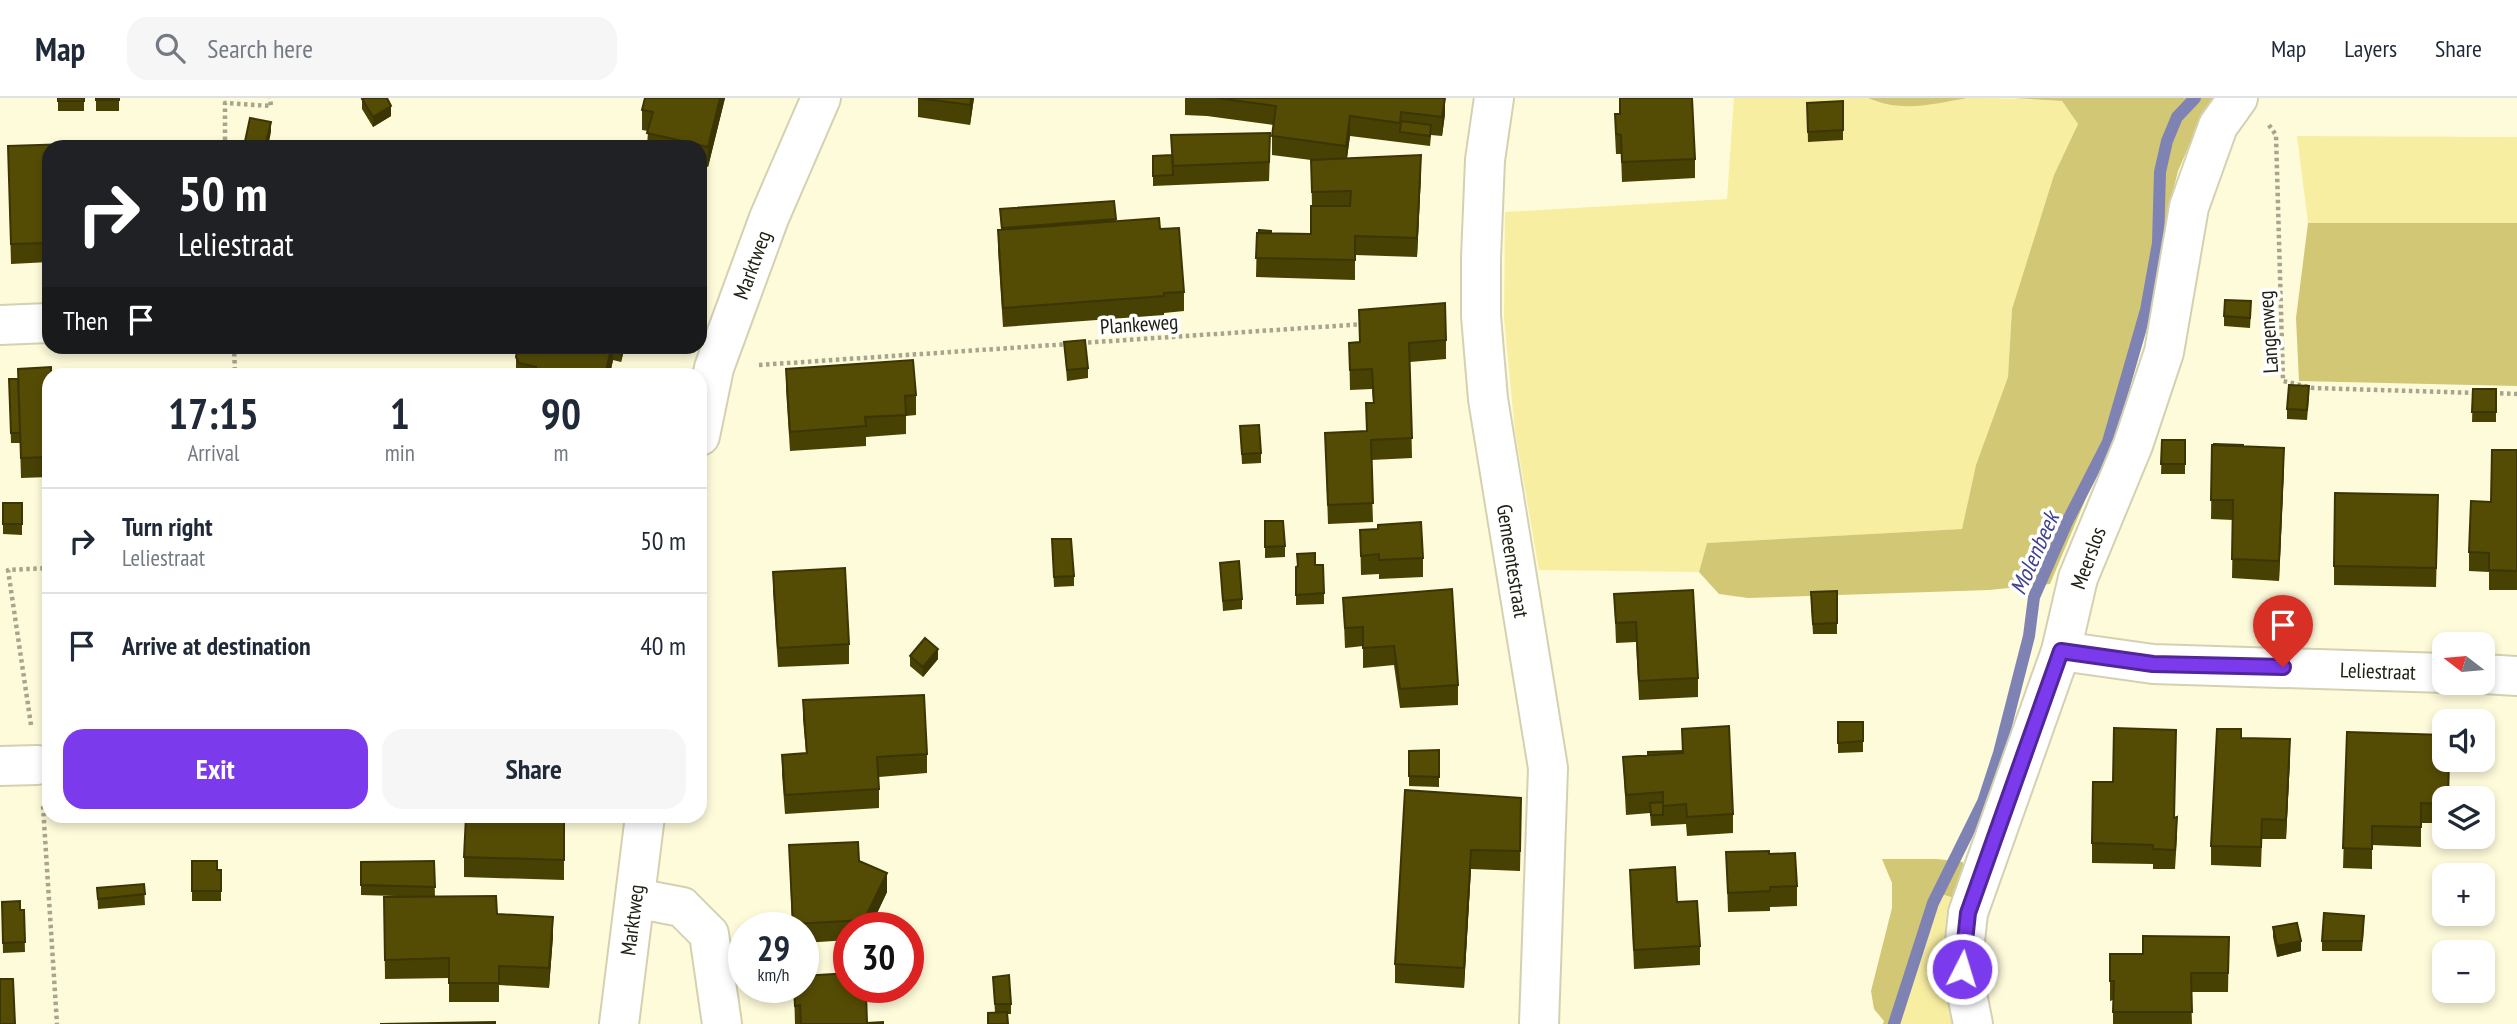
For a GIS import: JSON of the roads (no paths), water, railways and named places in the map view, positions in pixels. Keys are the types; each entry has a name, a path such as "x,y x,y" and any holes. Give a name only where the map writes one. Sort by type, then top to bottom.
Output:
{"street":[{"name":"Marktweg","path":"707,402 714,368 769,218 821,98"},
{"name":"Gemeentestraat","path":"1494,98 1485,160 1480,258 1481,316 1488,399 1548,768 1539,1024"},
{"name":"Meerslos","path":"1973,1024 1962,969 1968,913 2061,651 2078,578 2133,445 2164,352 2189,207 2218,126 2251,107"},
{"path":"0,325 42,323"},
{"name":"Leliestraat","path":"2061,651 2153,664 2432,673"},
{"path":"2496,675 2517,676"},
{"name":"Marktweg","path":"619,1024 644,823"},
{"path":"635,898 681,907 709,934 722,1024"}],"waterway":[{"name":"Molenbeek","path":"1894,1024 1933,903 1983,802 1999,753 2029,636 2034,597 2067,522 2108,442 2146,310 2158,243 2160,172 2167,141 2177,117 2195,98"}]}
